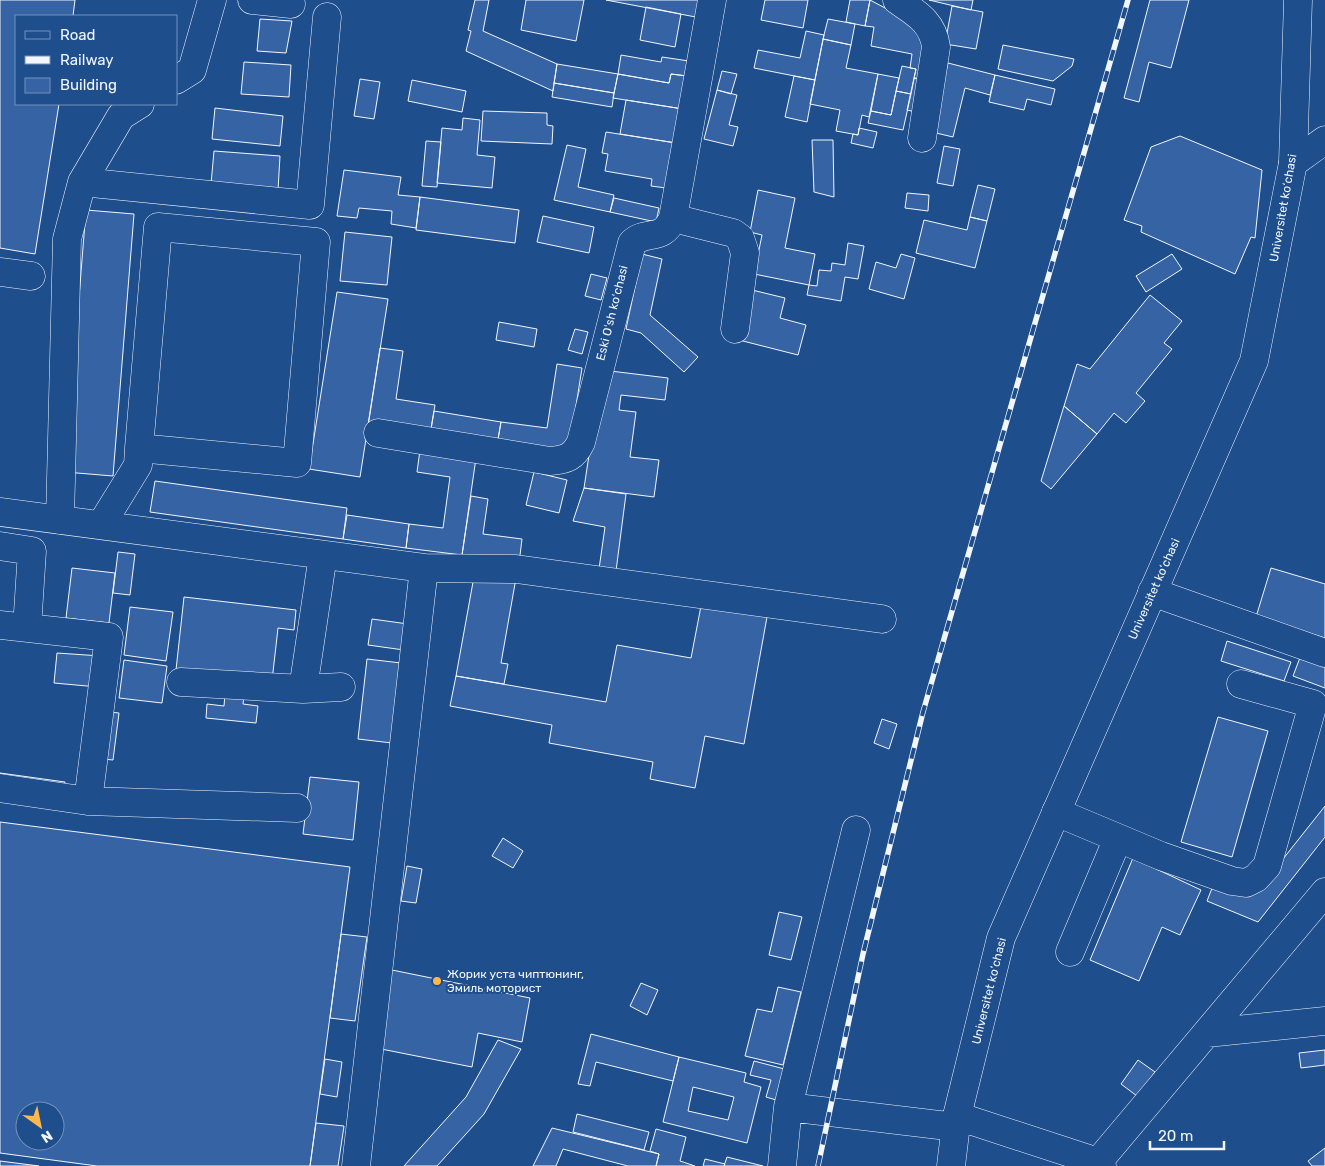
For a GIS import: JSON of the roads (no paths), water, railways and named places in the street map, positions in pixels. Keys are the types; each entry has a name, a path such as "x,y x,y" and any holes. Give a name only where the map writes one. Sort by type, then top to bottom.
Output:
{"main road":[{"path":"178,79 192,70 212,0"},
{"path":"252,0 291,4"},
{"path":"712,0 673,218 733,233 740,238 744,246 735,329"},
{"path":"896,0 922,17 935,35 936,47 922,138"},
{"name":"Universitet kо‘chasi","path":"951,1166 957,1122 1001,938 1254,361 1292,163 1298,0"},
{"path":"82,182 310,205 327,17"},
{"path":"60,520 67,239 82,182 121,116 138,105"},
{"path":"1292,163 1325,140"},
{"name":"Eski Oʻsh koʻchasi","path":"378,433 550,461 570,458 576,453 580,442 632,243 639,237 663,232 668,229 673,218"},
{"path":"101,526 138,465 158,227 316,242 297,463 140,448"},
{"path":"0,272 31,276"},
{"path":"0,512 424,568 516,569 882,619"},
{"path":"0,546 32,551 28,628"},
{"path":"303,689 323,555"},
{"path":"356,1166 424,568"},
{"path":"1152,592 1325,653"},
{"path":"0,625 109,637 88,801"},
{"path":"181,682 303,689 341,688"},
{"path":"1056,812 1161,856 1232,881 1246,883 1256,878 1267,866 1313,704 1241,684"},
{"path":"0,788 88,801 298,808"},
{"path":"782,1166 788,1107 856,830"},
{"path":"1070,952 1118,838"},
{"path":"788,1107 957,1122 1100,1164 1325,892"},
{"path":"1207,1033 1323,1019"}],"railway":[{"path":"818,1166 863,954 923,712 1128,0"}],"place":[{"name":"Жорик уста чиптюнинг, Эмиль моторист","path":"437,981"}]}
